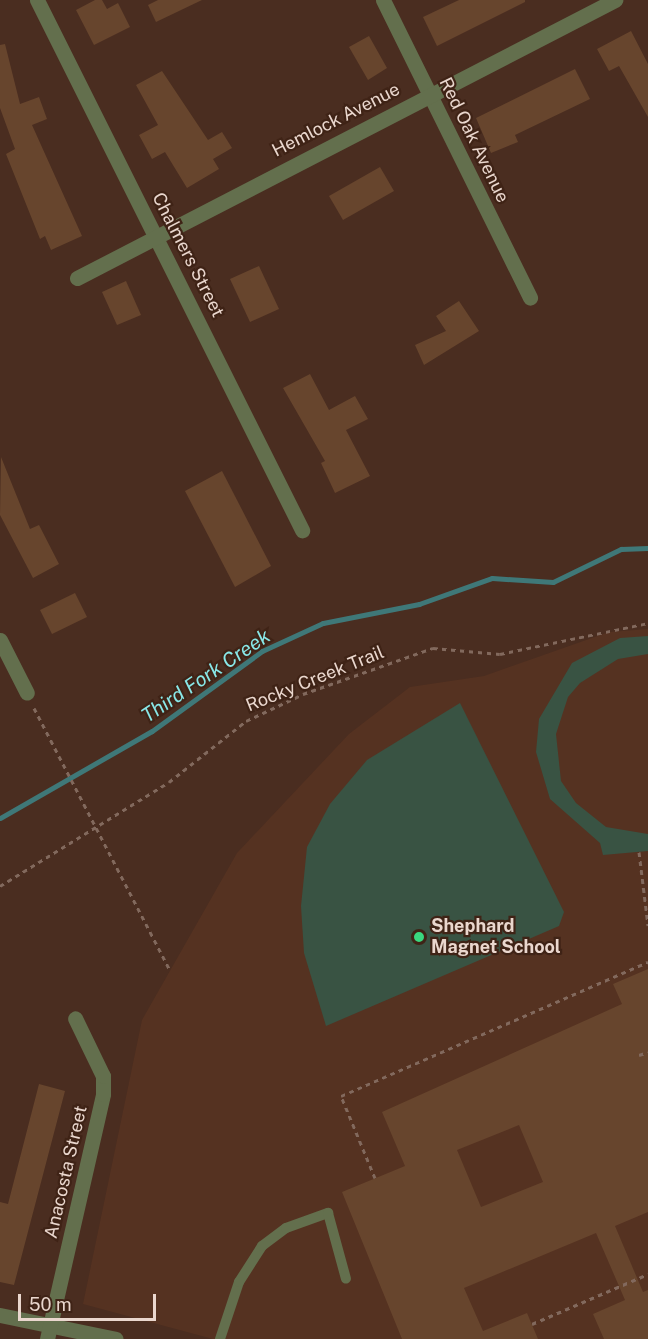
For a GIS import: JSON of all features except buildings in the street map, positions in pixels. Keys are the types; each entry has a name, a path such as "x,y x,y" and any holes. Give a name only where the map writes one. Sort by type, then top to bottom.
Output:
{"street":[{"name":"Chalmers Street","path":"36,0 302,530"},
{"name":"Red Oak Avenue","path":"383,0 530,298"},
{"name":"Hemlock Avenue","path":"77,278 615,0"},
{"path":"0,640 27,693"},
{"name":"Anacosta Street","path":"47,1339 103,1094 103,1076 75,1018"},
{"path":"0,1315 116,1339"}],"lane":[{"path":"220,1339 239,1282 262,1246 286,1228 328,1213 346,1280"}],"path":[{"name":"Rocky Creek Trail","path":"0,886 94,826 169,782 246,721 345,679 433,648 500,654 648,623"},
{"path":"27,693 94,826 141,905 170,970"},
{"path":"639,852 648,925"},
{"path":"375,1178 341,1096 648,962"},
{"path":"639,1055 648,1052"},
{"path":"532,1324 648,1274"}],"shaded area":[{"name":"Shephard Magnet School","path":"648,629 648,1339 213,1339 83,1304 142,1020 237,853 349,734 410,687 484,676 609,632"}],"green space":[{"path":"648,636 648,654 618,659 580,683 568,697 556,734 561,781 576,803 606,827 648,834 648,851 603,855 600,843 550,799 536,752 539,719 572,663 620,638"},
{"path":"460,703 564,912 559,926 326,1026 304,953 301,906 307,847 330,804 367,760"}],"waterway":[{"name":"Third Fork Creek","path":"0,818 152,731 262,651 323,623 419,604 492,578 553,582 621,549 648,548"}],"place":[{"name":"Shephard Magnet School","path":"419,937"}]}
